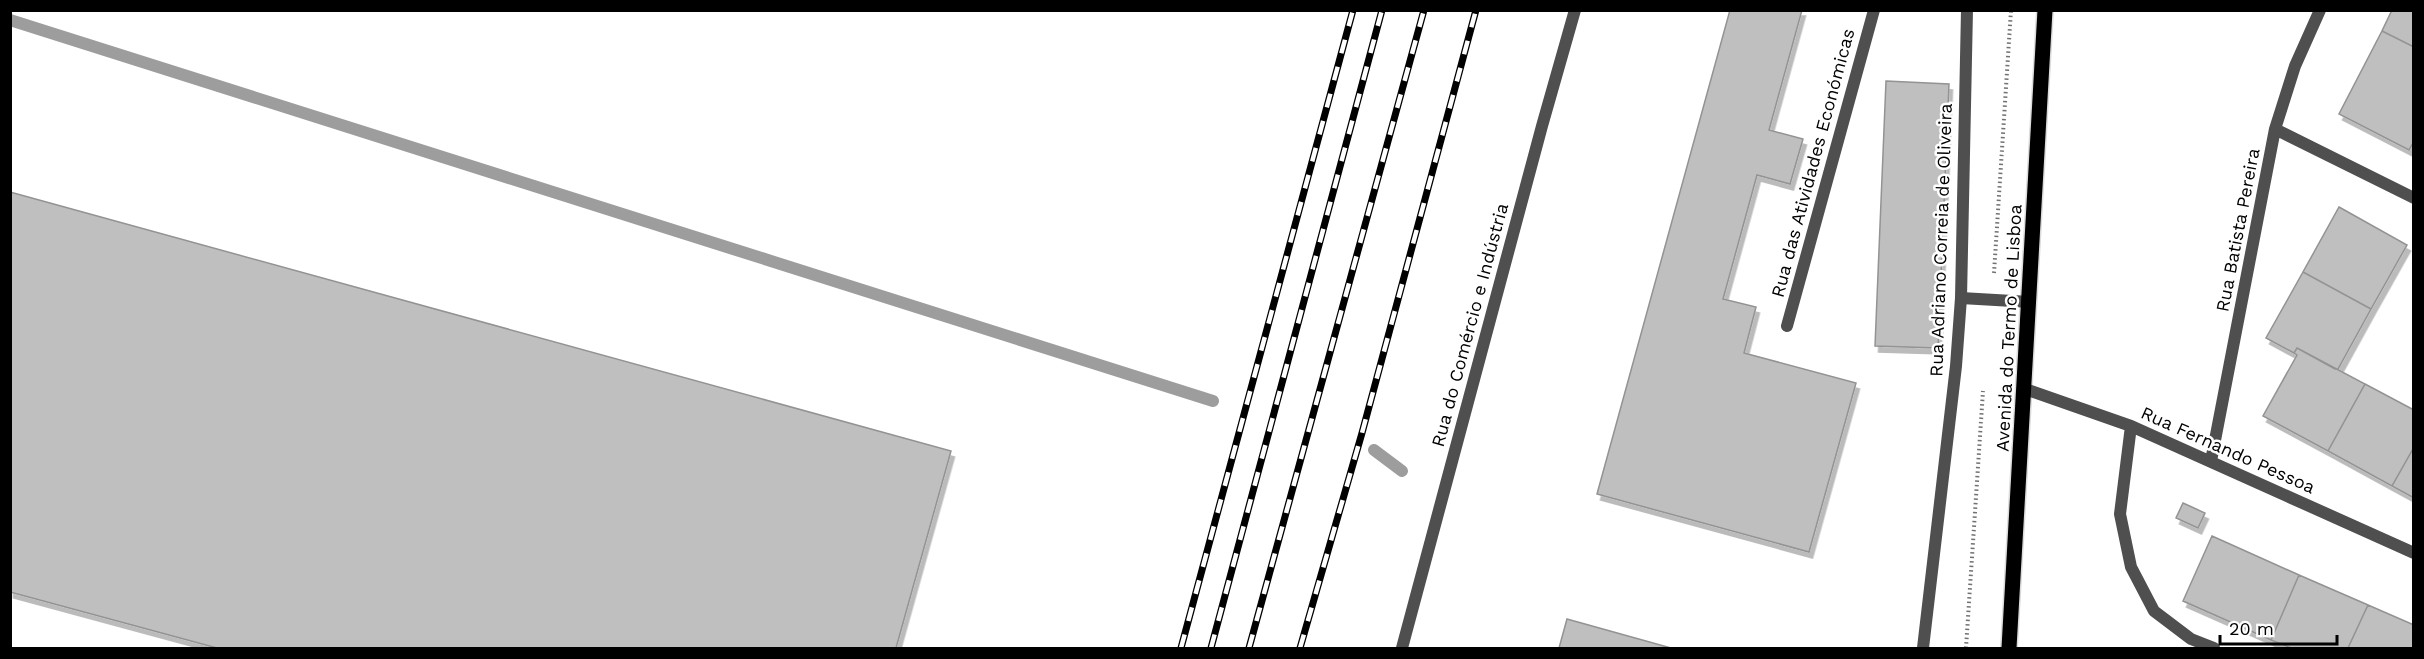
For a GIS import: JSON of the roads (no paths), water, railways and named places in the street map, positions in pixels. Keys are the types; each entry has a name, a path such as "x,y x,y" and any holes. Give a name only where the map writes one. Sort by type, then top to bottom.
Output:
{"main road":[{"name":"Avenida do Termo de Lisboa","path":"2009,648 2045,10"}],"street":[{"name":"Rua do Comércio e Indústria","path":"1402,648 1575,10"},
{"name":"Rua das Atividades Económicas","path":"1787,326 1874,10"},
{"name":"Rua Adriano Correia de Oliveira","path":"1923,648 1956,366 1961,298 1967,10"},
{"name":"Rua Batista Pereira","path":"2211,461 2275,129 2295,66 2320,10"},
{"path":"2275,129 2414,198"},
{"path":"1961,298 2030,302"},
{"name":"Rua Fernando Pessoa","path":"2025,389 2131,426 2414,554"},
{"path":"2131,426 2120,514 2131,567 2154,611 2192,639 2214,648"}],"waterway":[{"path":"10,20 1213,401"},
{"path":"1374,450 1402,471"}],"railway":[{"path":"1181,648 1353,10"},
{"path":"1211,648 1382,10"},
{"path":"1249,648 1424,10"},
{"path":"1300,648 1362,433 1476,10"}]}
